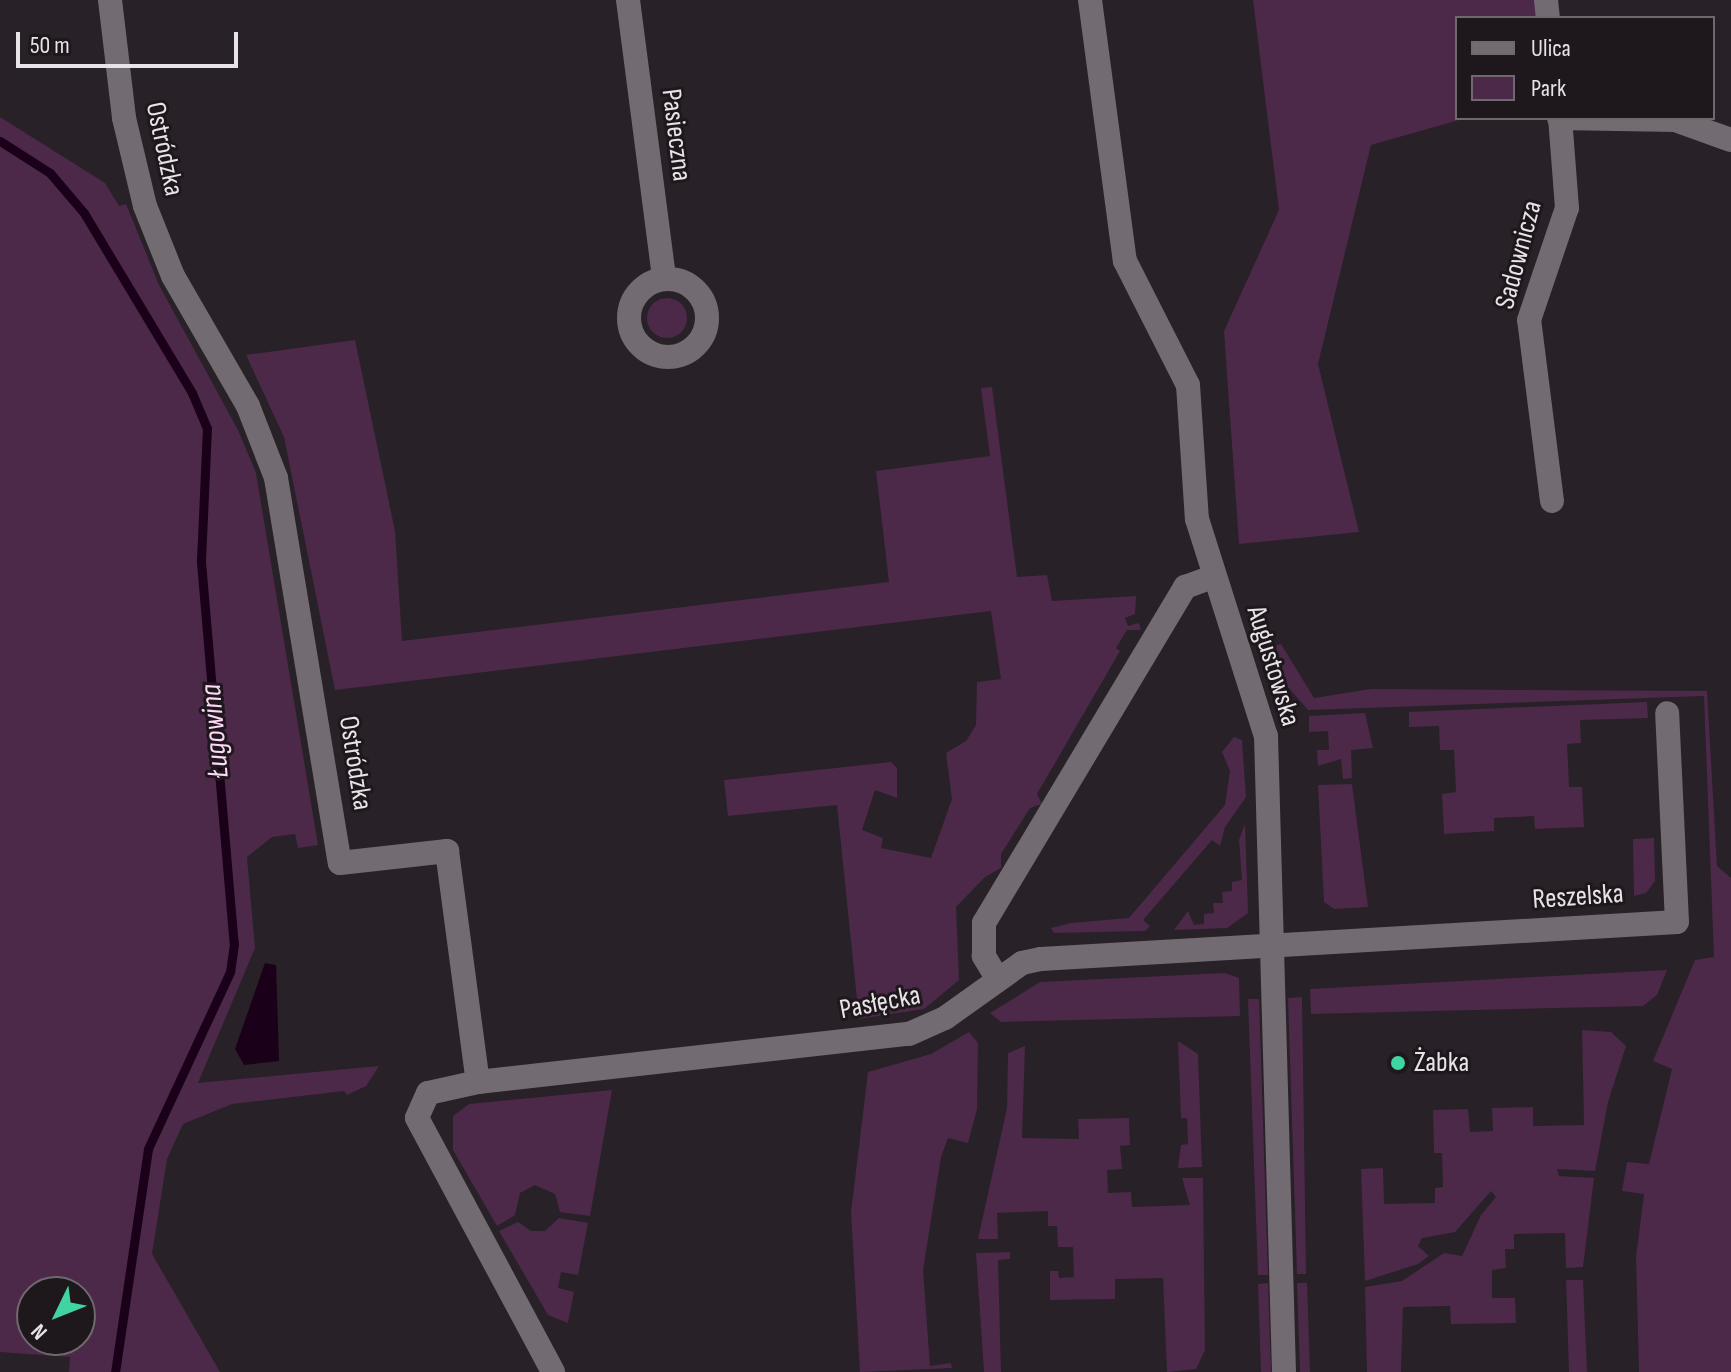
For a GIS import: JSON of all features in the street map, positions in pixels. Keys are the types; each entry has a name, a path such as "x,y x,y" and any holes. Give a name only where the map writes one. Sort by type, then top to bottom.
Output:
{"street":[{"name":"Ostródzka","path":"110,0 124,118 145,206 178,285 248,406 276,478 340,863 447,851 478,1082"},
{"name":"Pasieczna","path":"628,0 664,279"},
{"name":"Augustowska","path":"1090,0 1125,261 1188,385 1193,494 1213,577 1266,736 1275,946 1284,1372"},
{"name":"Sadownicza","path":"1552,501 1529,320 1567,208 1560,120"},
{"name":"Sadownicza","path":"1675,120 1731,140"},
{"path":"997,978 984,956 984,923 1185,587 1213,577"},
{"name":"Reszelska","path":"1275,946 1677,922 1667,713"},
{"name":"Pasłęcka","path":"478,1082 909,1034 945,1018 997,978 1041,959 1275,946"},
{"path":"478,1082 428,1093 417,1108 419,1128 553,1372"}],"green space":[{"path":"1253,0 1539,0 1541,16 1455,16 1455,120 1459,120 1371,145 1318,364 1359,532 1239,544 1224,331 1279,210"},
{"path":"0,117 105,183 119,206 126,204 159,285 238,430 256,473 318,845 298,848 295,834 272,837 247,857 255,948 198,1083 379,1066 366,1086 347,1095 344,1091 232,1104 183,1124 167,1159 152,1254 220,1372 69,1372 70,1357 56,1356 96,1356 96,1276 16,1276 16,1353 0,1352"},
{"path":"667,298 681,304 687,318 681,332 667,338 653,332 647,318 653,304"},
{"path":"355,340 395,531 402,641 889,582 876,471 990,456 981,388 992,387 1017,577 1047,575 1052,601 1136,596 1135,614 1125,618 1128,626 1139,623 1141,630 1127,630 1116,648 1120,651 1037,794 1042,804 1030,808 1001,854 1001,868 985,877 956,907 959,980 924,1009 859,1019 837,805 728,816 724,780 891,762 897,768 897,798 875,790 862,830 883,838 881,848 931,858 952,799 946,753 966,741 976,725 977,682 1001,679 991,611 335,690 284,437 246,355"},
{"path":"1281,644 1314,698 1371,689 1707,691 1717,866 1731,878 1731,1372 1639,1372 1636,1257 1644,1194 1622,1191 1627,1162 1649,1164 1672,1069 1653,1061 1695,960 1714,957 1704,696 1308,710 1281,679 1270,648"},
{"path":"1647,702 1648,718 1580,720 1581,743 1567,744 1569,787 1582,787 1584,827 1535,829 1534,816 1494,818 1494,831 1444,834 1442,794 1456,792 1454,750 1440,750 1439,726 1409,727 1409,712"},
{"path":"1365,713 1373,748 1351,750 1352,778 1343,779 1341,759 1318,766 1317,750 1329,750 1328,731 1309,732 1309,716"},
{"path":"1234,737 1242,740 1246,797 1225,827 1220,846 1212,840 1143,920 1150,926 1145,931 1054,933 1051,928 1071,923 1129,918 1225,805 1230,771 1222,752"},
{"path":"1352,784 1368,907 1334,909 1324,902 1318,785"},
{"path":"1245,824 1248,913 1227,928 1174,930 1188,911 1194,925 1204,924 1204,914 1214,913 1213,903 1223,903 1222,892 1232,891 1232,882 1242,880 1239,840"},
{"path":"1654,838 1655,881 1646,893 1634,896 1633,839"},
{"path":"1667,970 1657,995 1643,1006 1311,1014 1310,989"},
{"path":"1225,973 1239,978 1240,1016 1001,1022 990,1013 1040,982"},
{"path":"1302,997 1306,1274 1297,1274 1288,998"},
{"path":"1248,999 1259,999 1268,1275 1258,1275"},
{"path":"1582,1030 1611,1032 1626,1046 1608,1102 1595,1171 1557,1169 1559,1176 1594,1178 1583,1267 1566,1268 1565,1233 1514,1234 1514,1249 1505,1249 1506,1268 1492,1270 1492,1298 1515,1298 1516,1323 1451,1324 1450,1306 1403,1307 1401,1372 1367,1372 1365,1287 1402,1281 1444,1253 1462,1256 1481,1215 1496,1197 1491,1191 1455,1232 1422,1238 1418,1246 1429,1256 1418,1264 1365,1281 1361,1169 1383,1168 1384,1204 1435,1203 1435,1188 1443,1187 1442,1153 1434,1153 1433,1110 1468,1109 1470,1132 1493,1131 1492,1108 1533,1107 1533,1126 1584,1125"},
{"path":"969,1032 978,1043 977,1109 968,1143 948,1138 941,1157 923,1270 930,1366 951,1363 952,1368 860,1372 851,1212 868,1072 931,1054"},
{"path":"1178,1041 1198,1054 1202,1167 1178,1168 1181,1145 1188,1144 1187,1118 1181,1118"},
{"path":"1025,1046 1022,1138 1079,1139 1078,1119 1129,1118 1130,1145 1120,1146 1122,1169 1107,1170 1108,1193 1131,1192 1132,1207 1190,1205 1182,1178 1203,1178 1205,1350 1196,1369 1167,1372 1163,1278 1115,1279 1115,1299 1050,1300 1050,1271 1058,1271 1059,1278 1074,1277 1073,1247 1058,1247 1057,1226 1048,1226 1048,1211 997,1213 998,1239 978,1239 1007,1108 1008,1053"},
{"path":"612,1090 590,1216 560,1212 555,1194 535,1185 520,1193 515,1215 497,1226 453,1150 453,1116 469,1104"},
{"path":"559,1218 588,1223 578,1275 561,1272 558,1288 574,1292 568,1323 548,1315 499,1231 518,1222 531,1231 545,1231"},
{"path":"1010,1252 1010,1259 998,1260 1001,1372 984,1372 976,1253"},
{"path":"1566,1280 1583,1280 1587,1372 1569,1372"},
{"path":"1268,1283 1271,1372 1261,1372 1258,1284"},
{"path":"1297,1283 1307,1283 1310,1372 1300,1372"}],"shaded area":[{"path":"265,963 276,965 279,1061 244,1065 235,1049"}],"waterway":[{"name":"Ługowina","path":"0,141 50,173 84,213 192,393 207,428 201,562 234,944 230,972 148,1149 115,1372"}],"place":[{"name":"Żabka","path":"1398,1063"}]}
